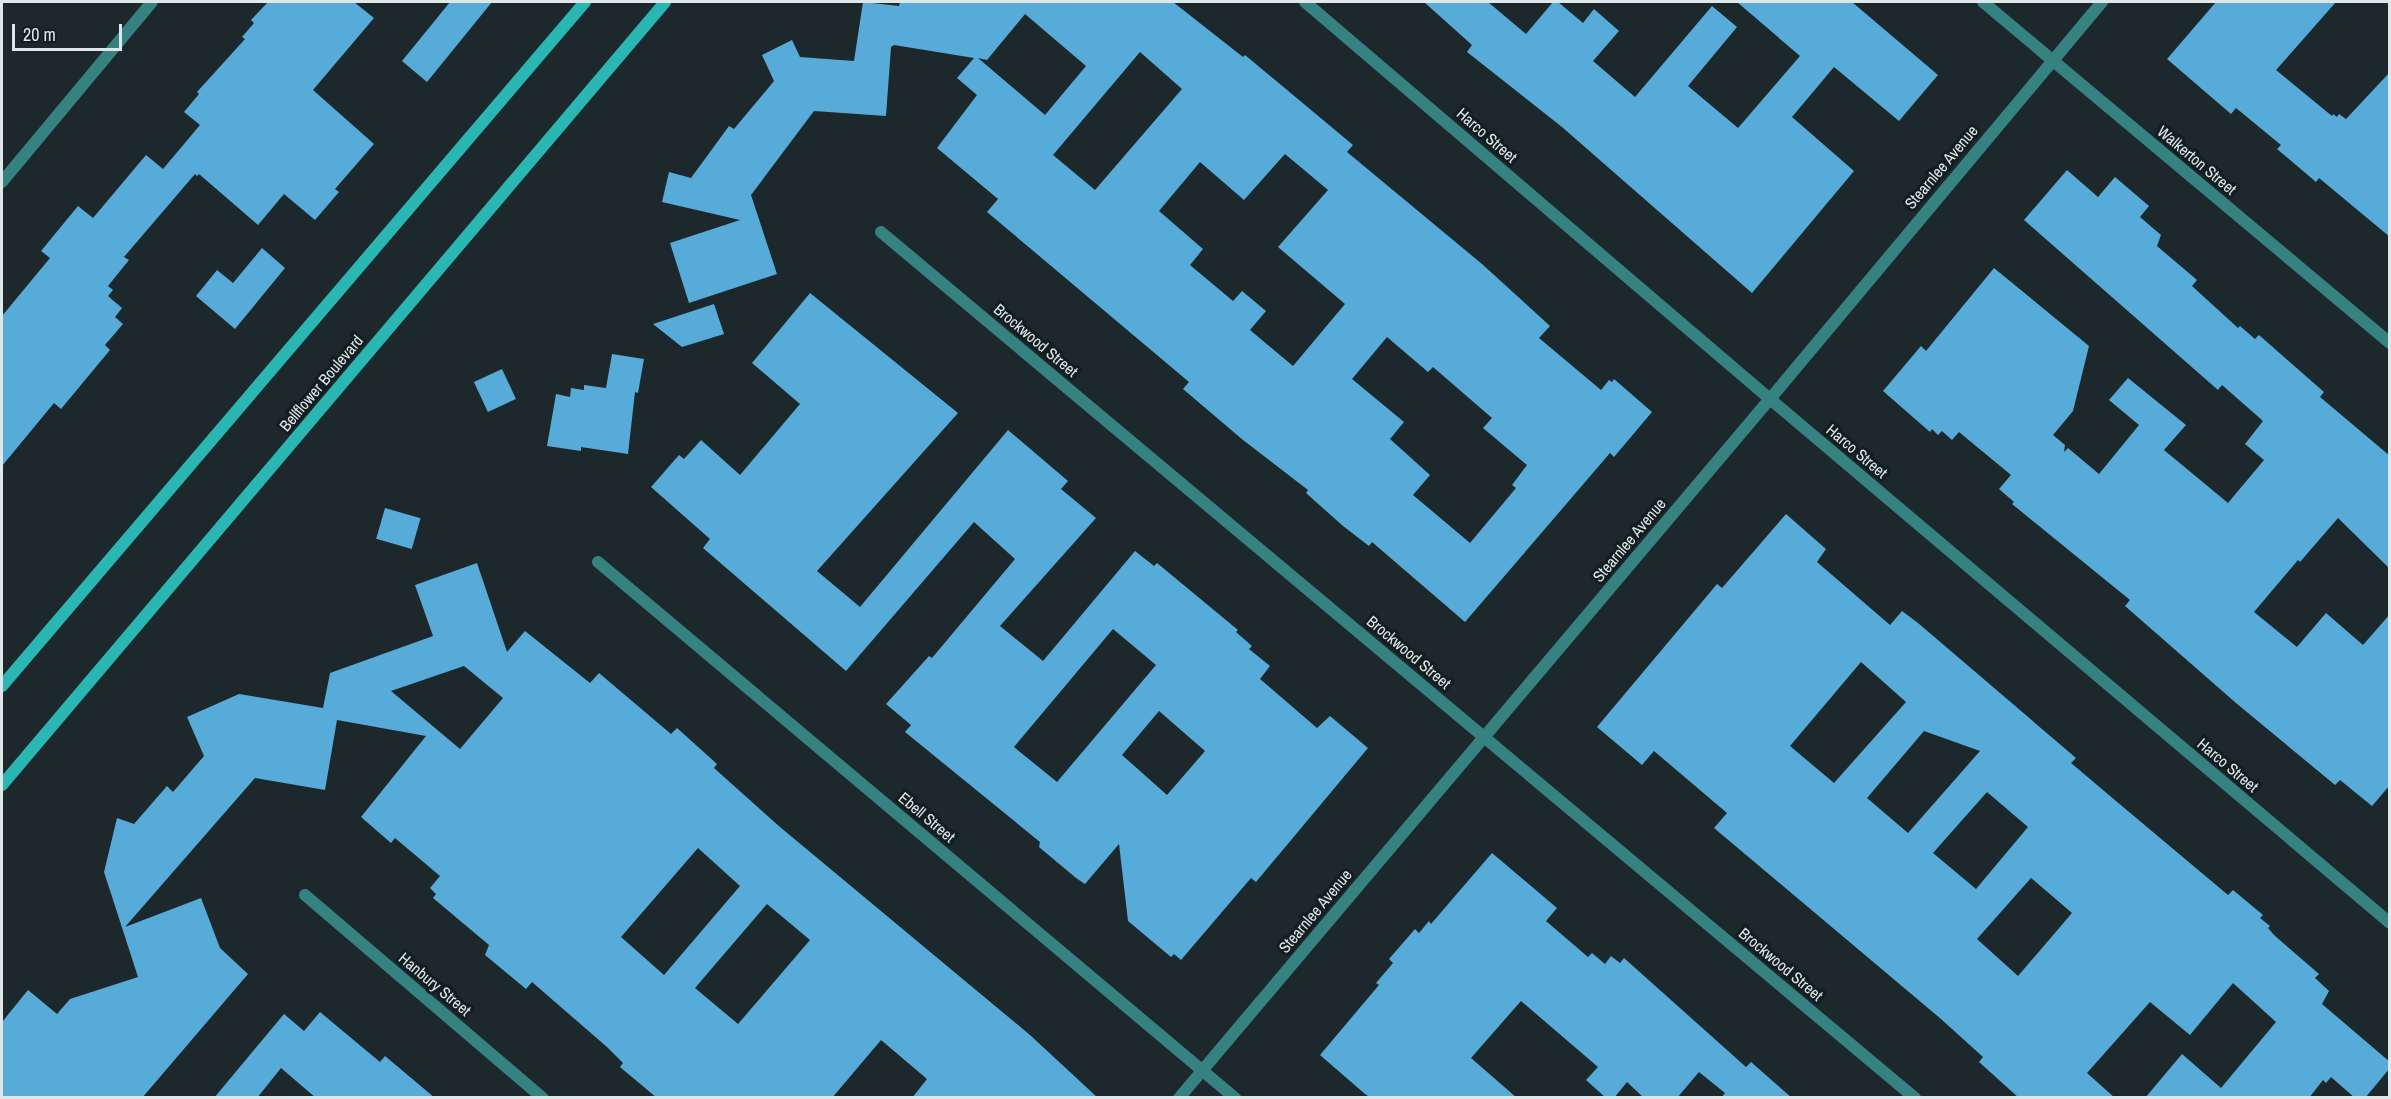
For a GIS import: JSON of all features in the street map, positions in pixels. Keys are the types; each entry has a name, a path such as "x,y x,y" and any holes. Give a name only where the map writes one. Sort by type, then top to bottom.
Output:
{"main road":[{"path":"2,686 585,2"},
{"name":"Bellflower Boulevard","path":"2,785 665,2"}],"street":[{"path":"2,183 152,2"},
{"name":"Harco Street","path":"1305,2 2390,923"},
{"name":"Walkerton Street","path":"1983,2 2390,343"},
{"name":"Stearnlee Avenue","path":"1179,1098 2102,2"},
{"name":"Brockwood Street","path":"881,232 1915,1098"},
{"name":"Ebell Street","path":"598,562 1235,1098"},
{"name":"Hanbury Street","path":"305,895 543,1098"}],"building":[{"path":"268,2 354,2 374,18 313,90 374,144 335,189 339,192 315,220 284,194 258,225 199,174 197,176 195,174 124,257 129,260 108,286 113,290 108,296 122,308 115,317 123,324 105,345 110,350 61,409 54,403 2,466 2,316 50,258 41,251 78,206 93,218 146,155 163,169 200,125 184,112 199,94 197,92 245,39 242,37 254,23 251,20"},
{"path":"450,2 492,2 427,82 402,61"},
{"path":"863,2 899,6 900,2 1173,2 1243,57 1245,55 1353,145 1347,152 1482,264 1550,326 1539,338 1601,390 1609,380 1612,382 1614,379 1652,412 1614,457 1610,453 1465,622 1372,542 1369,546 1343,526 1306,493 1308,490 1243,440 1183,389 1189,382 987,212 998,199 937,148 977,95 957,78 974,58 894,45 891,47 886,116 814,111 751,195 777,274 689,303 670,243 740,220 662,202 669,172 691,178 729,126 734,129 774,81 762,55 792,40 800,57 854,61","holes":["1025,14 1086,66 1045,115 978,58 987,60","1140,52 1182,89 1095,190 1053,155","1285,154 1328,190 1278,247 1345,304 1293,366 1250,330 1266,311 1242,291 1233,301 1190,265 1203,249 1159,211 1200,162 1244,200","1387,337 1428,372 1433,367 1492,418 1483,428 1527,465 1512,485 1516,488 1470,543 1413,495 1430,475 1390,439 1404,422 1352,379"]},
{"path":"1424,2 1488,2 1526,34 1553,2 1558,2 1583,23 1594,9 1619,31 1593,61 1635,97 1712,6 1737,27 1688,86 1738,128 1800,56 1737,2 1852,2 1938,75 1899,121 1834,67 1792,117 1854,171 1752,293 1562,127 1467,52 1472,45"},
{"path":"2216,2 2336,2 2276,70 2332,116 2333,114 2337,117 2339,114 2346,119 2390,72 2390,237 2319,178 2316,182 2277,149 2281,145 2236,108 2231,114 2167,59"},
{"path":"2067,170 2098,197 2115,177 2149,206 2140,217 2161,235 2157,246 2197,280 2192,286 2238,328 2240,326 2255,339 2259,335 2324,392 2320,397 2390,456 2390,569 2338,518 2300,562 2298,560 2254,612 2297,647 2326,613 2363,645 2390,614 2390,785 2372,806 2340,780 2335,785 2236,703 2125,606 2130,600 2012,504 2014,502 1999,489 2011,475 1959,432 1952,440 1942,431 1938,435 1932,429 1930,432 1883,391 1921,346 1926,351 1994,268 2089,346 2073,411 2053,435 2065,445 2064,452 2068,448 2099,474 2139,425 2109,400 2128,378 2186,425 2164,450 2228,503 2264,460 2245,444 2263,421 2222,385 2218,390 2024,220"},
{"path":"262,248 285,268 235,329 196,296 217,270 233,283"},
{"path":"810,293 958,413 817,571 860,607 1008,430 1068,481 1061,489 1096,518 1000,626 1043,661 1135,551 1154,566 1157,563 1238,630 1236,632 1252,646 1249,649 1270,666 1260,679 1317,728 1330,716 1368,748 1256,882 1251,878 1181,960 1174,954 1171,957 1128,921 1119,844 1085,884 1039,847 1040,842 905,732 911,725 886,704 929,656 932,658 1015,559 974,522 846,671 703,548 710,539 651,487 679,455 684,459 701,440 740,475 800,404 752,363","holes":["1113,629 1156,665 1057,782 1014,747","1159,711 1205,751 1167,795 1122,755"]},
{"path":"714,304 724,334 682,347 653,324"},
{"path":"612,354 644,359 638,393 635,392 628,454 581,447 581,451 547,446 556,394 570,397 571,388 584,390 584,385 606,388"},
{"path":"502,369 516,399 488,412 474,382"},
{"path":"385,508 421,518 412,549 376,539"},
{"path":"1786,514 1826,549 1817,562 1890,625 1902,611 1918,623 2076,758 2071,763 2228,895 2233,890 2263,915 2260,918 2270,926 2268,928 2274,935 2319,974 2315,978 2329,991 2322,1004 2390,1062 2390,1068 2365,1098 2355,1098 2331,1077 2326,1083 2323,1080 2309,1098 2145,1098 2182,1054 2221,1088 2276,1022 2233,983 2190,1035 2150,1002 2087,1073 2115,1098 2019,1098 1979,1062 1983,1057 1941,1019 1714,828 1727,813 1654,751 1642,765 1597,727 1717,584 1722,588","holes":["1861,662 1906,702 1834,783 1790,746","1924,731 1980,751 1908,833 1867,798","1987,792 2028,827 1976,889 1933,853","2031,878 2072,913 2018,976 1977,939"]},
{"path":"477,563 507,652 525,631 590,683 599,673 671,734 677,728 717,764 714,768 780,827 1030,1035 1098,1098 912,1098 927,1079 881,1040 832,1098 657,1098 620,1067 623,1063 607,1047 532,982 526,989 485,955 489,945 433,898 436,894 430,888 440,876 395,838 391,843 361,817 426,736 337,720 325,790 255,778 125,927 201,898 220,948 248,974 142,1098 2,1098 2,1022 28,990 57,1014 70,999 138,977 104,872 117,818 134,824 167,786 173,792 204,756 187,717 239,694 323,708 330,673 433,636 415,585","holes":["464,666 503,698 460,749 391,691","698,848 740,886 664,975 621,937","767,904 810,940 738,1024 695,988"]},
{"path":"1492,853 1557,908 1546,921 1588,957 1592,953 1605,964 1611,956 1620,963 1624,958 1746,1067 1751,1062 1792,1098 1721,1098 1725,1093 1699,1072 1677,1098 1644,1098 1627,1082 1614,1098 1606,1098 1586,1080 1598,1067 1521,1001 1471,1058 1517,1098 1371,1098 1365,1094 1320,1055 1379,985 1376,983 1393,963 1389,959 1415,929 1419,933 1429,921 1431,924"},
{"path":"320,1012 380,1062 385,1056 435,1098 316,1098 281,1068 257,1098 214,1098 284,1014 304,1031"}]}
